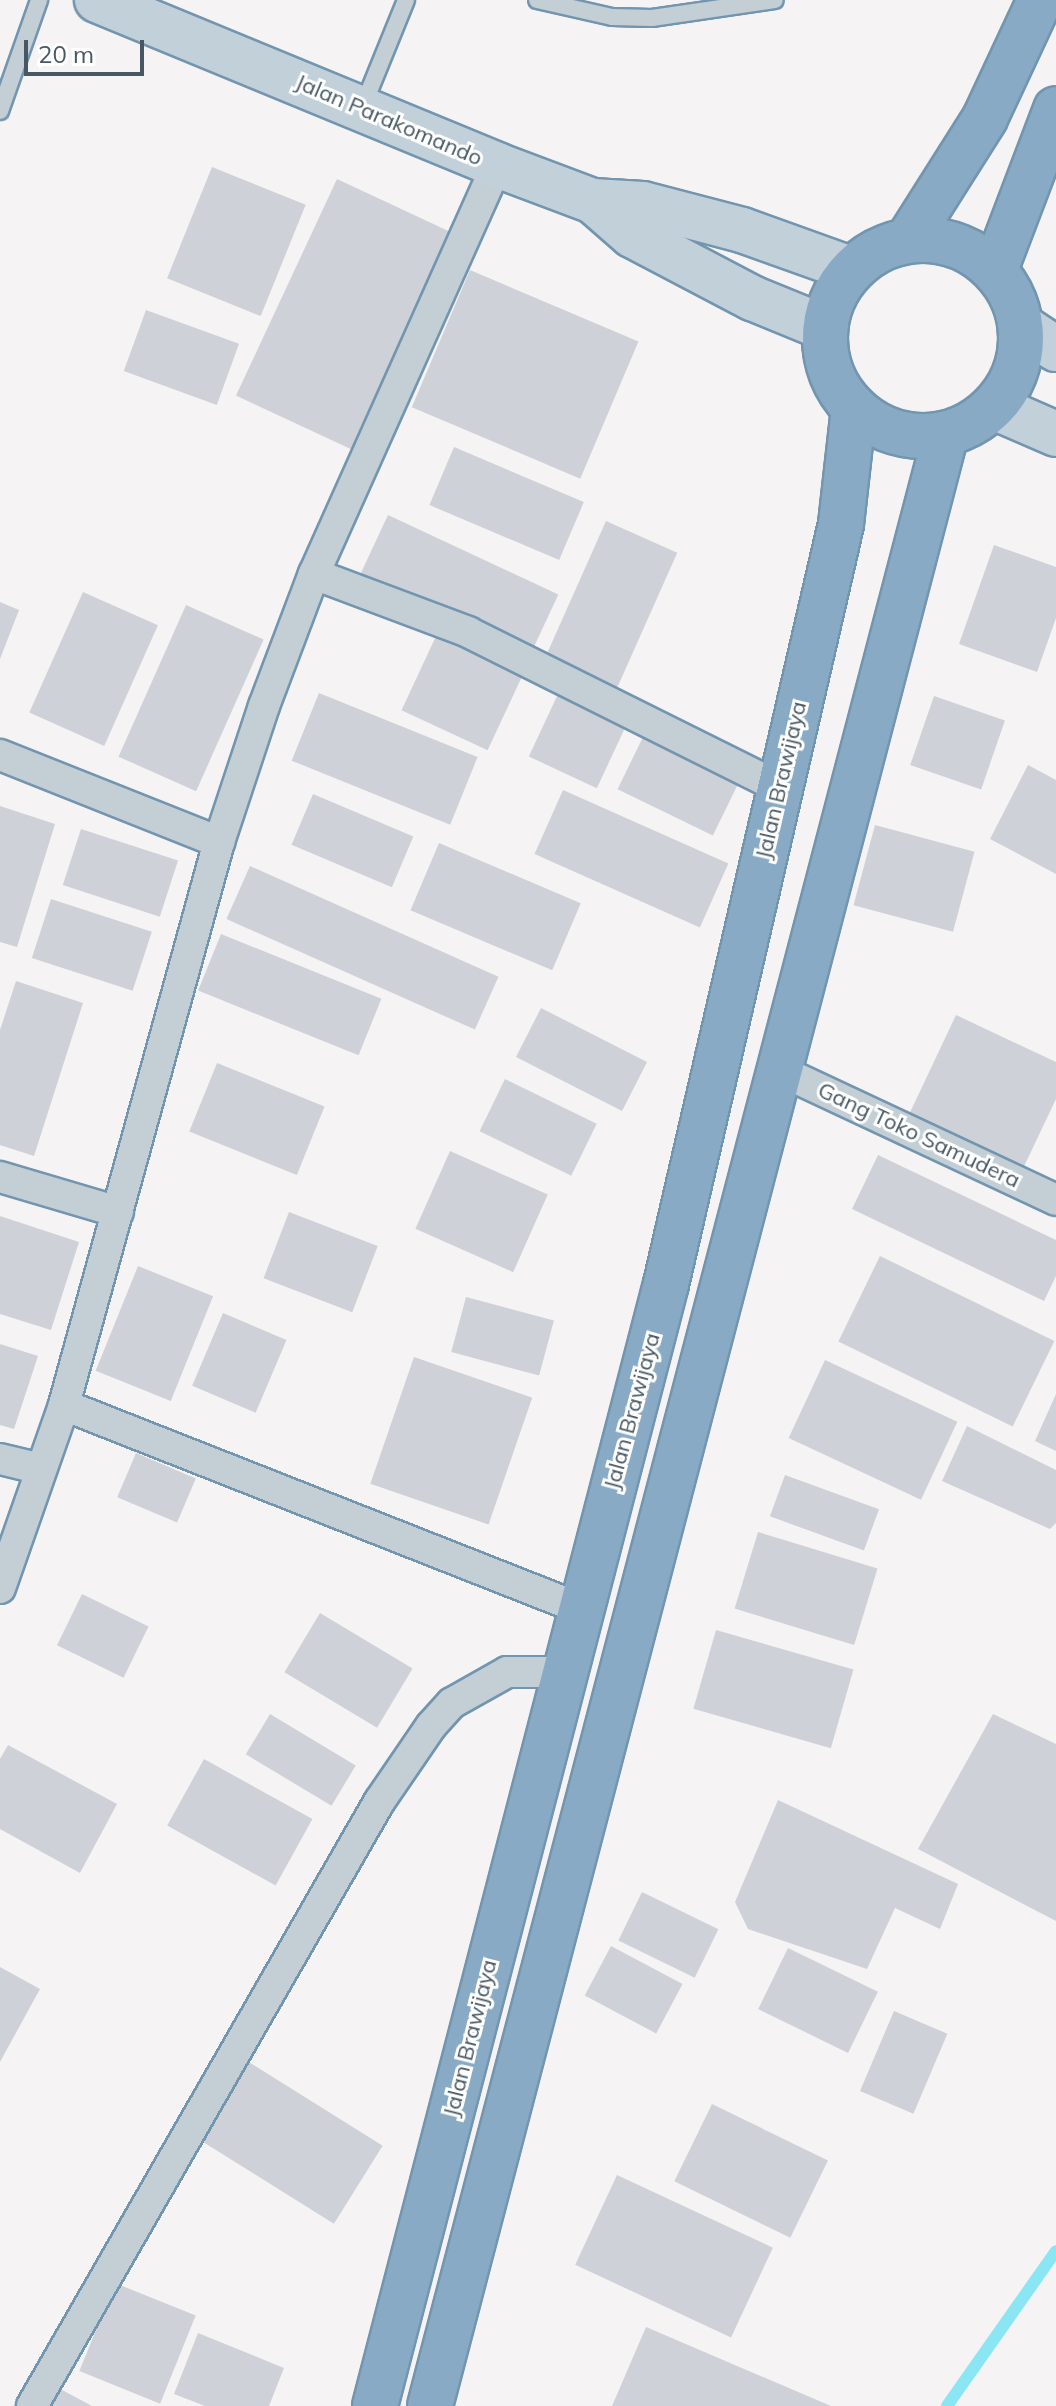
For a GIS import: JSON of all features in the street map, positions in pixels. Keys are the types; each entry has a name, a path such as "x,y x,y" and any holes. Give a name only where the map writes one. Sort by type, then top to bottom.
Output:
{"highway":[{"path":"908,240 985,118 1040,0"},
{"path":"995,270 1056,109"},
{"path":"908,240 940,240 970,251 995,270 1039,337 1021,355 1011,383 994,407 972,424 946,434 913,436 881,426 854,408 836,384 826,357 825,328 833,297 851,269 877,250 908,240"},
{"name":"Jalan Brawijaya","path":"375,2406 568,1672 579,1608 666,1284 841,524 854,408"},
{"path":"430,2406 946,434"},
{"path":"398,2319 451,2331"}],"street":[{"name":"Jalan Parakomando","path":"97,0 497,165 593,201 643,204 810,252 851,269"},
{"path":"0,1588 64,1405 219,842 264,706 314,574 497,165"},
{"name":"Jalan Parakomando","path":"593,201 632,235 752,298 825,328"},
{"path":"994,407 1056,434"},
{"path":"314,574 468,632 779,787"},
{"path":"0,755 219,842"},
{"name":"Gang Toko Samudera","path":"781,1071 1056,1200"},
{"path":"0,1177 118,1212"},
{"path":"64,1405 579,1608"},
{"path":"0,1459 41,1469"},
{"path":"32,2406 379,1802 431,1726 452,1703 507,1672 568,1672"}],"lane":[{"path":"0,111 39,0"},
{"path":"362,108 406,0"},
{"path":"537,0 612,17 652,18 775,0"}],"building":[{"path":"212,167 306,205 261,316 167,278"},
{"path":"337,179 455,234 354,451 236,396"},
{"path":"470,270 638,342 580,479 412,407"},
{"path":"146,310 239,344 217,405 124,371"},
{"path":"454,447 584,502 559,560 429,505"},
{"path":"388,515 558,594 530,654 360,575"},
{"path":"606,521 677,553 616,691 545,659"},
{"path":"994,545 1056,567 1056,618 1037,672 959,644"},
{"path":"83,592 158,625 104,746 29,713"},
{"path":"0,602 19,610 0,659"},
{"path":"186,605 264,640 196,791 118,757"},
{"path":"437,634 523,674 488,750 402,710"},
{"path":"319,693 478,757 450,825 292,761"},
{"path":"558,694 626,726 597,788 529,757"},
{"path":"934,696 1005,720 981,789 910,765"},
{"path":"643,737 738,783 713,836 618,789"},
{"path":"1028,765 1056,780 1056,874 990,839"},
{"path":"563,790 728,864 700,928 535,854"},
{"path":"313,794 413,837 392,887 292,845"},
{"path":"0,806 55,824 17,947 0,942"},
{"path":"875,825 974,852 953,932 854,905"},
{"path":"81,829 178,861 160,917 63,885"},
{"path":"439,843 581,903 552,970 410,910"},
{"path":"250,866 498,977 475,1030 226,919"},
{"path":"51,899 152,932 133,991 32,958"},
{"path":"221,934 381,999 359,1055 198,991"},
{"path":"16,981 83,1003 34,1156 0,1145 0,1030"},
{"path":"541,1008 647,1062 622,1111 516,1057"},
{"path":"956,1015 1056,1062 1056,1099 1019,1177 905,1123"},
{"path":"217,1063 325,1106 297,1175 189,1132"},
{"path":"505,1079 597,1124 571,1176 480,1131"},
{"path":"450,1151 548,1195 513,1272 415,1229"},
{"path":"878,1155 1056,1240 1056,1276 1044,1301 852,1209"},
{"path":"289,1212 378,1246 352,1312 264,1278"},
{"path":"0,1216 79,1242 51,1330 0,1314"},
{"path":"880,1256 1054,1341 1013,1426 838,1341"},
{"path":"138,1266 213,1296 171,1401 96,1371"},
{"path":"466,1297 554,1321 539,1376 451,1352"},
{"path":"223,1313 287,1340 256,1413 192,1386"},
{"path":"0,1344 38,1356 14,1429 0,1425"},
{"path":"414,1357 532,1398 489,1524 370,1484"},
{"path":"825,1360 957,1422 921,1500 789,1438"},
{"path":"1056,1394 1056,1451 1035,1441"},
{"path":"967,1426 1056,1470 1056,1523 1050,1529 942,1481"},
{"path":"136,1453 196,1478 177,1523 117,1497"},
{"path":"785,1475 879,1509 864,1551 770,1516"},
{"path":"758,1532 878,1569 854,1645 735,1609"},
{"path":"82,1594 149,1626 124,1678 57,1645"},
{"path":"320,1613 413,1669 377,1728 284,1672"},
{"path":"716,1630 853,1669 831,1748 693,1709"},
{"path":"270,1714 356,1766 332,1806 246,1754"},
{"path":"993,1714 1056,1744 1056,1921 918,1849"},
{"path":"8,1745 117,1804 80,1873 0,1829 0,1759"},
{"path":"204,1759 312,1819 276,1886 167,1825"},
{"path":"778,1800 958,1884 940,1929 895,1908 867,1969 748,1929 735,1902"},
{"path":"642,1892 718,1929 695,1978 618,1941"},
{"path":"611,1946 683,1984 656,2033 585,1995"},
{"path":"788,1948 878,1992 848,2053 758,2009"},
{"path":"0,1967 40,1989 0,2062"},
{"path":"894,2011 947,2034 913,2114 860,2091"},
{"path":"247,2061 383,2146 334,2224 198,2139"},
{"path":"712,2104 828,2161 790,2238 674,2181"},
{"path":"617,2175 773,2248 731,2337 575,2265"},
{"path":"115,2283 196,2316 160,2404 79,2371"},
{"path":"646,2327 831,2406 612,2406"},
{"path":"198,2333 284,2368 269,2406 205,2406 174,2394"},
{"path":"51,2384 92,2406 40,2406"}],"waterway":[{"path":"947,2406 1056,2251"}]}
